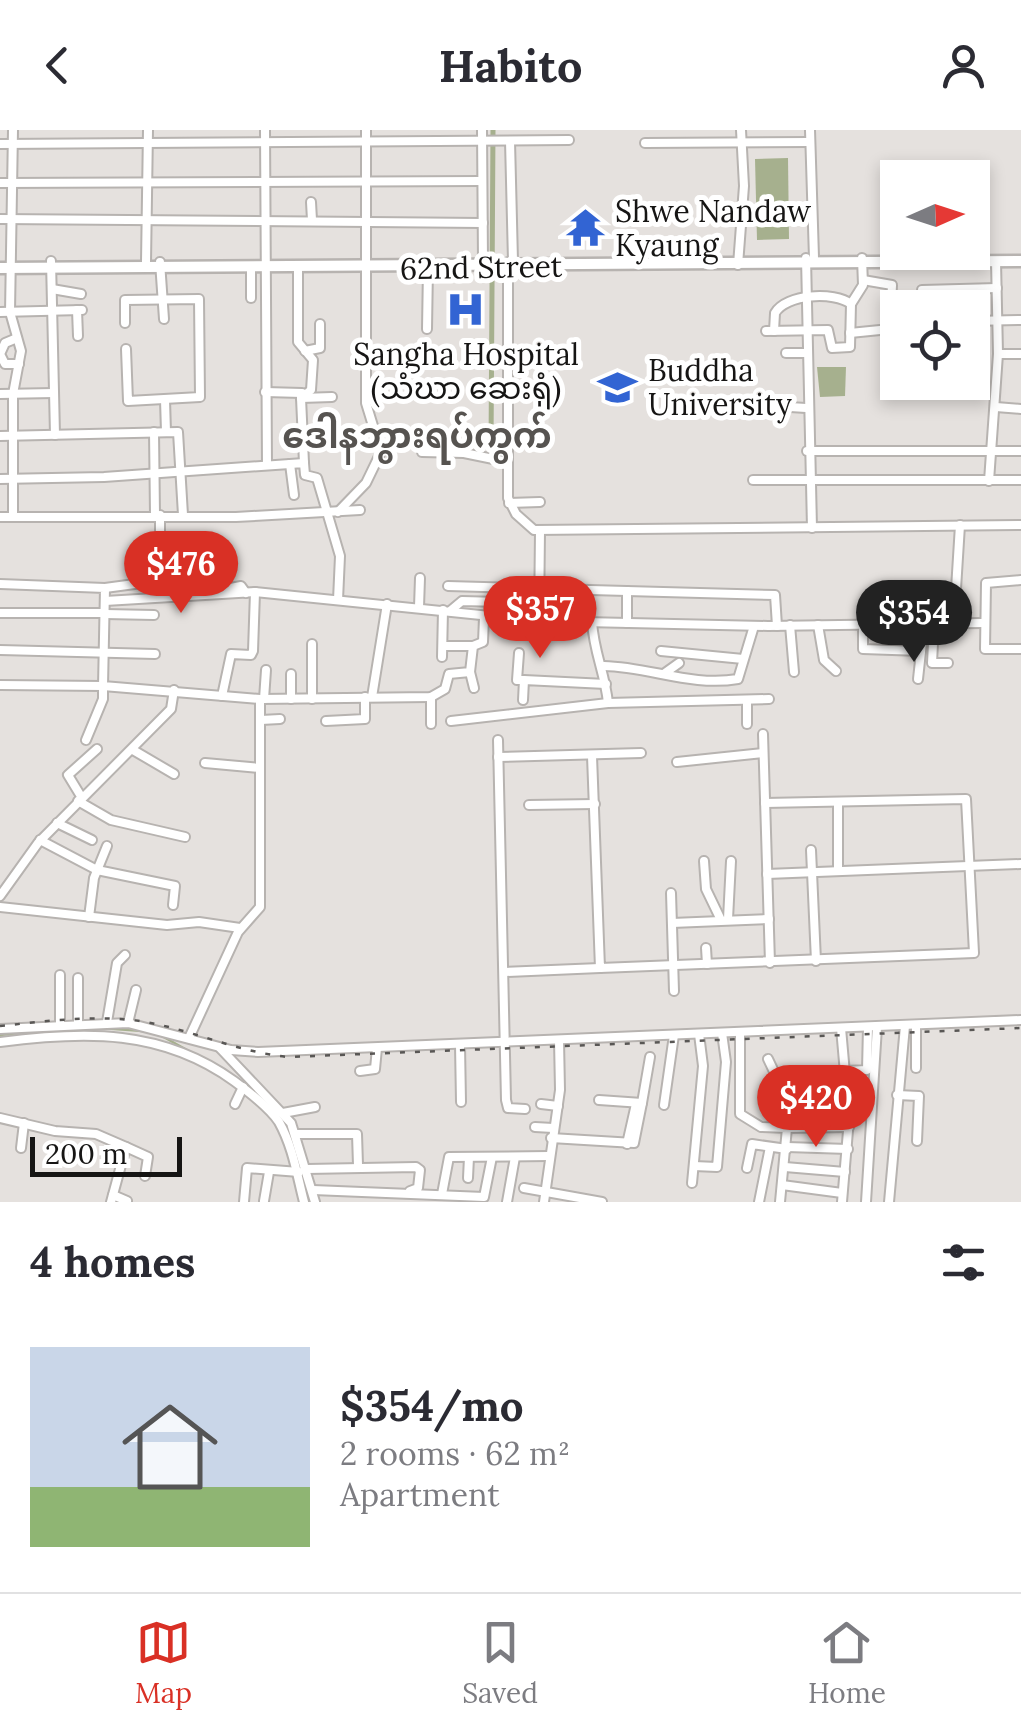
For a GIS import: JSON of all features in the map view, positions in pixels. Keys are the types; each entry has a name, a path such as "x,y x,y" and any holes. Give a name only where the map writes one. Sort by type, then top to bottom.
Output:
{"main road":[{"name":"62nd Street","path":"990,258 1020,258"},
{"name":"62nd Street","path":"990,261 1020,258"},
{"name":"62nd Street","path":"5,264 880,260"},
{"name":"62nd Street","path":"365,264 428,268 485,263"},
{"name":"62nd Street","path":"51,264 160,265"}],"street":[{"path":"13,130 11,219 5,264 5,312 17,338 19,364 12,394 13,516"},
{"path":"146,262 148,130"},
{"path":"250,298 259,265 264,220 265,130"},
{"path":"289,130 289,142"},
{"path":"313,130 313,142"},
{"path":"339,130 339,142"},
{"path":"338,512 366,483 380,452 367,411 366,130"},
{"path":"507,130 509,503 520,519 540,530 1021,526"},
{"path":"738,262 744,186 742,130"},
{"path":"810,130 806,408 812,528"},
{"path":"0,144 366,142 483,137 505,141 569,140"},
{"path":"483,137 485,263"},
{"path":"646,144 810,142"},
{"path":"0,182 482,181"},
{"path":"311,202 312,220"},
{"path":"0,219 482,223"},
{"path":"850,304 840,298 807,298 778,307 770,331 831,331 832,348 849,348 850,304 863,280 863,260"},
{"path":"990,481 998,354 996,261"},
{"path":"51,264 55,435"},
{"path":"298,264 298,342 312,360 312,388 301,396"},
{"path":"160,265 164,319"},
{"path":"259,265 266,466"},
{"path":"426,329 428,268"},
{"path":"850,332 890,329 892,285 863,280"},
{"path":"922,290 997,288"},
{"path":"52,289 80,294"},
{"path":"125,323 125,300 163,298 200,302 200,396 128,401 126,349"},
{"path":"5,312 79,310 78,336"},
{"path":"990,320 1021,320"},
{"path":"305,351 320,348 320,324"},
{"path":"17,338 5,343 0,354 5,364 19,364"},
{"path":"786,354 807,353"},
{"path":"998,354 1021,354"},
{"path":"0,394 54,392"},
{"path":"265,392 332,397"},
{"path":"301,396 305,474 318,481 340,561 338,600"},
{"path":"165,400 166,432"},
{"path":"758,405 806,408"},
{"path":"996,408 1021,409"},
{"path":"154,432 160,545"},
{"path":"0,436 180,434 183,515"},
{"path":"304,443 331,443"},
{"path":"808,451 1021,452"},
{"path":"422,452 464,453 508,462"},
{"path":"0,478 304,463"},
{"path":"290,464 294,495"},
{"path":"753,480 1021,480"},
{"path":"509,503 540,502"},
{"path":"0,516 360,510"},
{"path":"922,651 863,649 862,624 868,608 954,606 960,525"},
{"path":"539,621 540,530"},
{"path":"419,607 420,578"},
{"path":"0,584 104,588 158,580 163,591 204,584 210,592 241,586 250,593 253,651 251,656 231,654 222,696"},
{"path":"1021,580 986,583 984,623 985,649 1021,649"},
{"path":"448,586 775,595 776,626"},
{"path":"497,619 498,586"},
{"path":"86,740 103,700 104,588"},
{"path":"627,592 628,623"},
{"path":"105,601 250,593 539,621 754,626 984,623"},
{"path":"447,610 462,601 540,604"},
{"path":"326,721 369,719 368,697 386,604"},
{"path":"442,656 447,610"},
{"path":"0,613 154,615"},
{"path":"443,646 474,646 483,642 484,618"},
{"path":"592,622 596,656 604,666 608,703"},
{"path":"818,624 824,660 836,672"},
{"path":"918,678 924,624"},
{"path":"934,624 932,663 948,664"},
{"path":"790,625 794,672"},
{"path":"734,701 754,626"},
{"path":"312,644 312,700"},
{"path":"474,646 470,672 474,688"},
{"path":"0,650 155,654"},
{"path":"661,651 743,658"},
{"path":"519,652 517,680 606,684"},
{"path":"665,673 679,664"},
{"path":"604,666 691,680 738,679"},
{"path":"189,1038 240,928 260,907 260,720 266,670"},
{"path":"0,686 103,686 262,699 431,697 445,689 449,674 470,672"},
{"path":"291,699 292,674"},
{"path":"523,680 523,700"},
{"path":"691,680 692,702"},
{"path":"60,686 60,701"},
{"path":"0,896 40,840 171,709 174,690"},
{"path":"431,697 431,724"},
{"path":"452,721 608,703 769,699"},
{"path":"747,700 747,724"},
{"path":"260,720 280,720"},
{"path":"763,734 770,963"},
{"path":"498,740 507,1108 525,1109"},
{"path":"96,749 68,775 80,800 111,820 185,838"},
{"path":"133,750 174,774"},
{"path":"677,762 763,752"},
{"path":"498,757 641,753"},
{"path":"592,756 600,968"},
{"path":"205,763 260,768"},
{"path":"505,972 972,955 966,798 765,804"},
{"path":"838,803 838,871"},
{"path":"529,805 595,804"},
{"path":"57,823 92,840"},
{"path":"40,840 97,870 174,886 173,905"},
{"path":"89,917 97,870 107,846"},
{"path":"811,850 816,962"},
{"path":"704,861 706,889 724,919"},
{"path":"724,919 730,861"},
{"path":"767,874 1021,864"},
{"path":"671,892 674,991"},
{"path":"0,906 240,928"},
{"path":"672,923 769,919"},
{"path":"706,948 707,964"},
{"path":"107,1022 117,962 125,955"},
{"path":"60,975 60,1024"},
{"path":"78,978 78,1022"},
{"path":"128,1023 136,990"},
{"path":"0,1029 78,1022 128,1023 216,1047 258,1052 1021,1020"},
{"path":"916,1025 916,1068"},
{"path":"889,1202 905,1026"},
{"path":"866,1202 872,1027"},
{"path":"782,1184 842,1197 849,1127 842,1028"},
{"path":"740,1032 742,1117 761,1128 849,1127"},
{"path":"694,1166 717,1167 726,1062 722,1033"},
{"path":"664,1105 674,1034"},
{"path":"692,1183 703,1066 700,1034"},
{"path":"0,1042 121,1035 191,1054 242,1088 277,1119 313,1190 315,1202"},
{"path":"544,1202 558,1106 559,1040"},
{"path":"460,1045 461,1102"},
{"path":"191,1054 216,1047"},
{"path":"216,1047 284,1113 296,1134 304,1202"},
{"path":"360,1071 375,1069 377,1048"},
{"path":"535,1127 628,1144 650,1057"},
{"path":"768,1059 787,1100 787,1148 780,1202"},
{"path":"844,1071 871,1070"},
{"path":"236,1104 242,1088"},
{"path":"898,1095 920,1096 917,1141"},
{"path":"600,1100 639,1104"},
{"path":"798,1102 848,1106 862,1111"},
{"path":"541,1104 558,1106"},
{"path":"284,1113 315,1107"},
{"path":"0,1118 55,1132 96,1134 148,1157 145,1176"},
{"path":"22,1148 24,1123"},
{"path":"296,1134 357,1134 358,1166"},
{"path":"747,1168 751,1145 848,1149"},
{"path":"126,1147 112,1199 127,1200"},
{"path":"760,1202 770,1147"},
{"path":"468,1178 469,1156"},
{"path":"442,1194 447,1158 549,1156"},
{"path":"313,1190 484,1197 492,1157"},
{"path":"507,1202 515,1157"},
{"path":"244,1202 247,1169 269,1172 358,1166 419,1168 418,1188 404,1192"},
{"path":"785,1167 844,1172"},
{"path":"264,1201 269,1172"},
{"path":"524,1188 602,1202"}],"shaded area":[{"path":"788,158 789,239 757,240 755,159"},
{"path":"817,367 846,367 845,396 820,397"}],"waterway":[{"path":"491,448 493,130"},
{"path":"101,1028 143,1031"},
{"path":"0,1035 38,1031"},
{"path":"160,1035 223,1070"},
{"path":"301,1172 309,1202"}],"railway":[{"path":"0,1026 73,1019 128,1020 288,1057 1021,1028"}],"place":[{"name":"Shwe Nandaw Kyaung","path":"585,228"},
{"name":"Sangha Hospital (သံဃာ ဆေးရုံ)","path":"466,310"},
{"name":"Buddha University","path":"618,387"}],"district":[{"name":"ဒေါနဘွားရပ်ကွက်","path":"417,435"}]}
